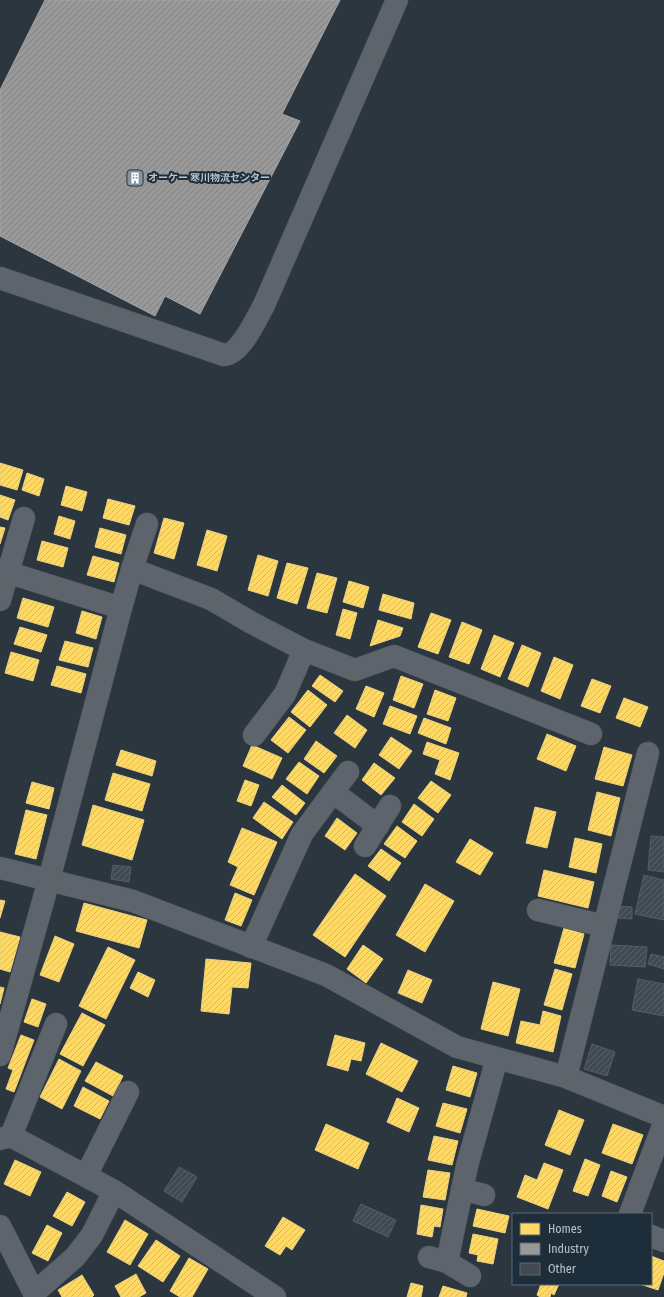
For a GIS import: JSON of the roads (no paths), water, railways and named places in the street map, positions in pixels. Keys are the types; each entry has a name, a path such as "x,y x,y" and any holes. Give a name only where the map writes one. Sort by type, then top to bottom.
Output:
{"street":[{"path":"0,278 224,355 232,352 243,341 264,305 397,0"},
{"path":"0,600 4,571 24,518"},
{"path":"0,1055 49,880 121,608 147,524"},
{"path":"132,569 211,599 252,623 304,650 355,670 394,656 591,734"},
{"path":"4,571 121,608"},
{"path":"254,735 285,694 304,650"},
{"path":"566,1077 648,753"},
{"path":"252,947 302,834 348,772"},
{"path":"333,792 378,826"},
{"path":"365,846 390,806"},
{"path":"0,868 133,901 326,975 457,1046 566,1077 664,1117"},
{"path":"538,910 604,926"},
{"path":"56,1024 5,1138 86,1176 114,1191 275,1297"},
{"path":"470,1276 438,1260 462,1189 497,1058"},
{"path":"86,1176 128,1092"},
{"path":"630,1213 664,1123"},
{"path":"462,1189 484,1195"},
{"path":"0,1226 35,1295 76,1257 92,1235 114,1191"},
{"path":"652,1236 664,1241"}],"place":[{"name":"オーケー 寒川物流センター","path":"135,178"}]}
